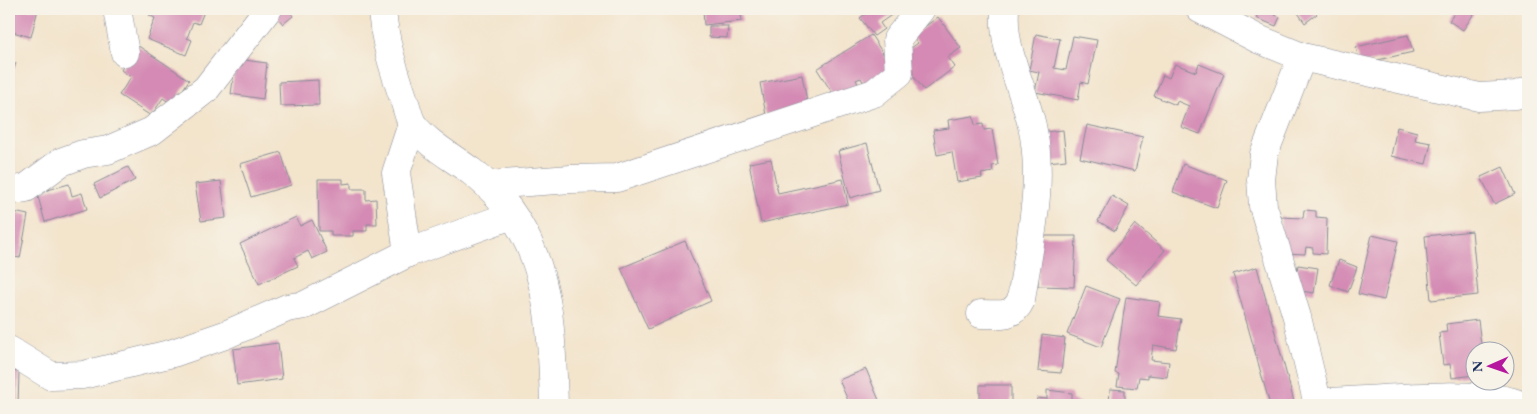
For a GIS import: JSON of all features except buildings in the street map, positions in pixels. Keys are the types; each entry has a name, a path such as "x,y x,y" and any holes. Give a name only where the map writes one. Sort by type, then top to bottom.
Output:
{"street":[{"path":"117,9 125,53"},
{"path":"9,190 26,188 61,162 83,154 108,150 152,131 206,89 268,9"},
{"path":"382,9 383,24 394,68 412,124 435,146 489,185 512,215 538,264 546,299 552,345 554,405"},
{"path":"489,185 571,179 618,178 874,93 899,73 897,39 921,9"},
{"path":"981,314 1010,314 1017,309 1021,300 1036,192 1033,127 1005,41 1005,9"},
{"path":"1200,9 1258,39 1302,57 1479,97 1516,95 1528,91"},
{"path":"1302,57 1264,154 1260,180 1263,206 1297,317 1317,404 1467,397 1511,400 1520,405"},
{"path":"408,253 396,173 412,124"},
{"path":"9,350 51,376 83,375 173,353 225,335 287,308 305,305 408,253 512,215"}]}
